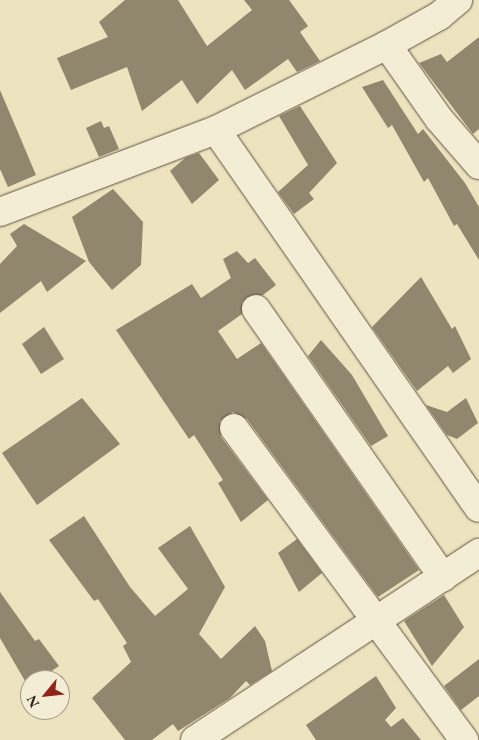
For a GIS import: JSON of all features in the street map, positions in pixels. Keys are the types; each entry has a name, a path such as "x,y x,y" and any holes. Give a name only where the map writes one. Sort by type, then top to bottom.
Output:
{"street":[{"path":"0,212 216,130 387,45 439,16 458,0"},
{"path":"387,45 439,119 479,165"},
{"path":"216,130 479,508"},
{"path":"256,309 443,577"},
{"path":"234,428 378,620 464,740"},
{"path":"195,740 479,553"}],"building":[{"path":"125,0 178,0 207,46 252,10 244,0 289,0 308,26 300,32 320,61 297,72 288,59 245,90 232,70 197,104 182,80 142,111 127,67 71,90 57,58 108,37 99,22"},
{"path":"479,37 479,129 473,134 419,63 441,54 447,62"},
{"path":"383,80 418,134 423,129 465,183 479,207 479,260 457,224 454,226 428,178 424,182 392,125 388,128 362,87"},
{"path":"0,90 36,175 8,187 0,169"},
{"path":"300,106 337,163 309,193 314,199 294,214 278,192 308,165 279,116"},
{"path":"101,121 104,128 109,126 119,149 99,157 86,128"},
{"path":"199,153 219,180 192,204 170,171 185,158"},
{"path":"113,189 143,222 141,265 112,290 89,262 72,217"},
{"path":"24,224 86,261 47,292 41,281 0,313 0,264 17,246 10,234"},
{"path":"237,251 248,263 255,258 276,285 263,295 247,297 242,303 242,314 218,331 237,359 261,343 419,570 378,597 247,419 233,412 220,421 221,437 268,500 241,522 218,483 223,480 194,435 189,439 116,330 192,284 201,298 231,278 223,259"},
{"path":"421,277 452,329 455,326 471,359 453,373 448,366 417,391 372,327"},
{"path":"44,327 64,359 41,374 22,344"},
{"path":"321,340 352,375 388,436 371,446 308,356"},
{"path":"82,398 120,444 37,505 2,453"},
{"path":"466,398 478,423 457,439 447,435 426,405 447,412"},
{"path":"84,516 130,587 155,616 188,589 158,548 190,526 225,587 199,634 221,659 255,626 265,641 272,671 250,685 246,681 230,698 178,731 173,724 152,740 125,740 92,698 131,662 123,646 127,643 98,599 94,601 49,540"},
{"path":"297,539 322,573 299,592 278,553"},
{"path":"0,592 35,641 39,639 59,666 53,670 20,670 20,672 0,638"},
{"path":"444,595 464,627 432,666 404,621"},
{"path":"479,659 479,696 461,710 444,686"},
{"path":"376,676 396,708 385,720 391,727 403,718 421,740 316,740 306,725"}]}
